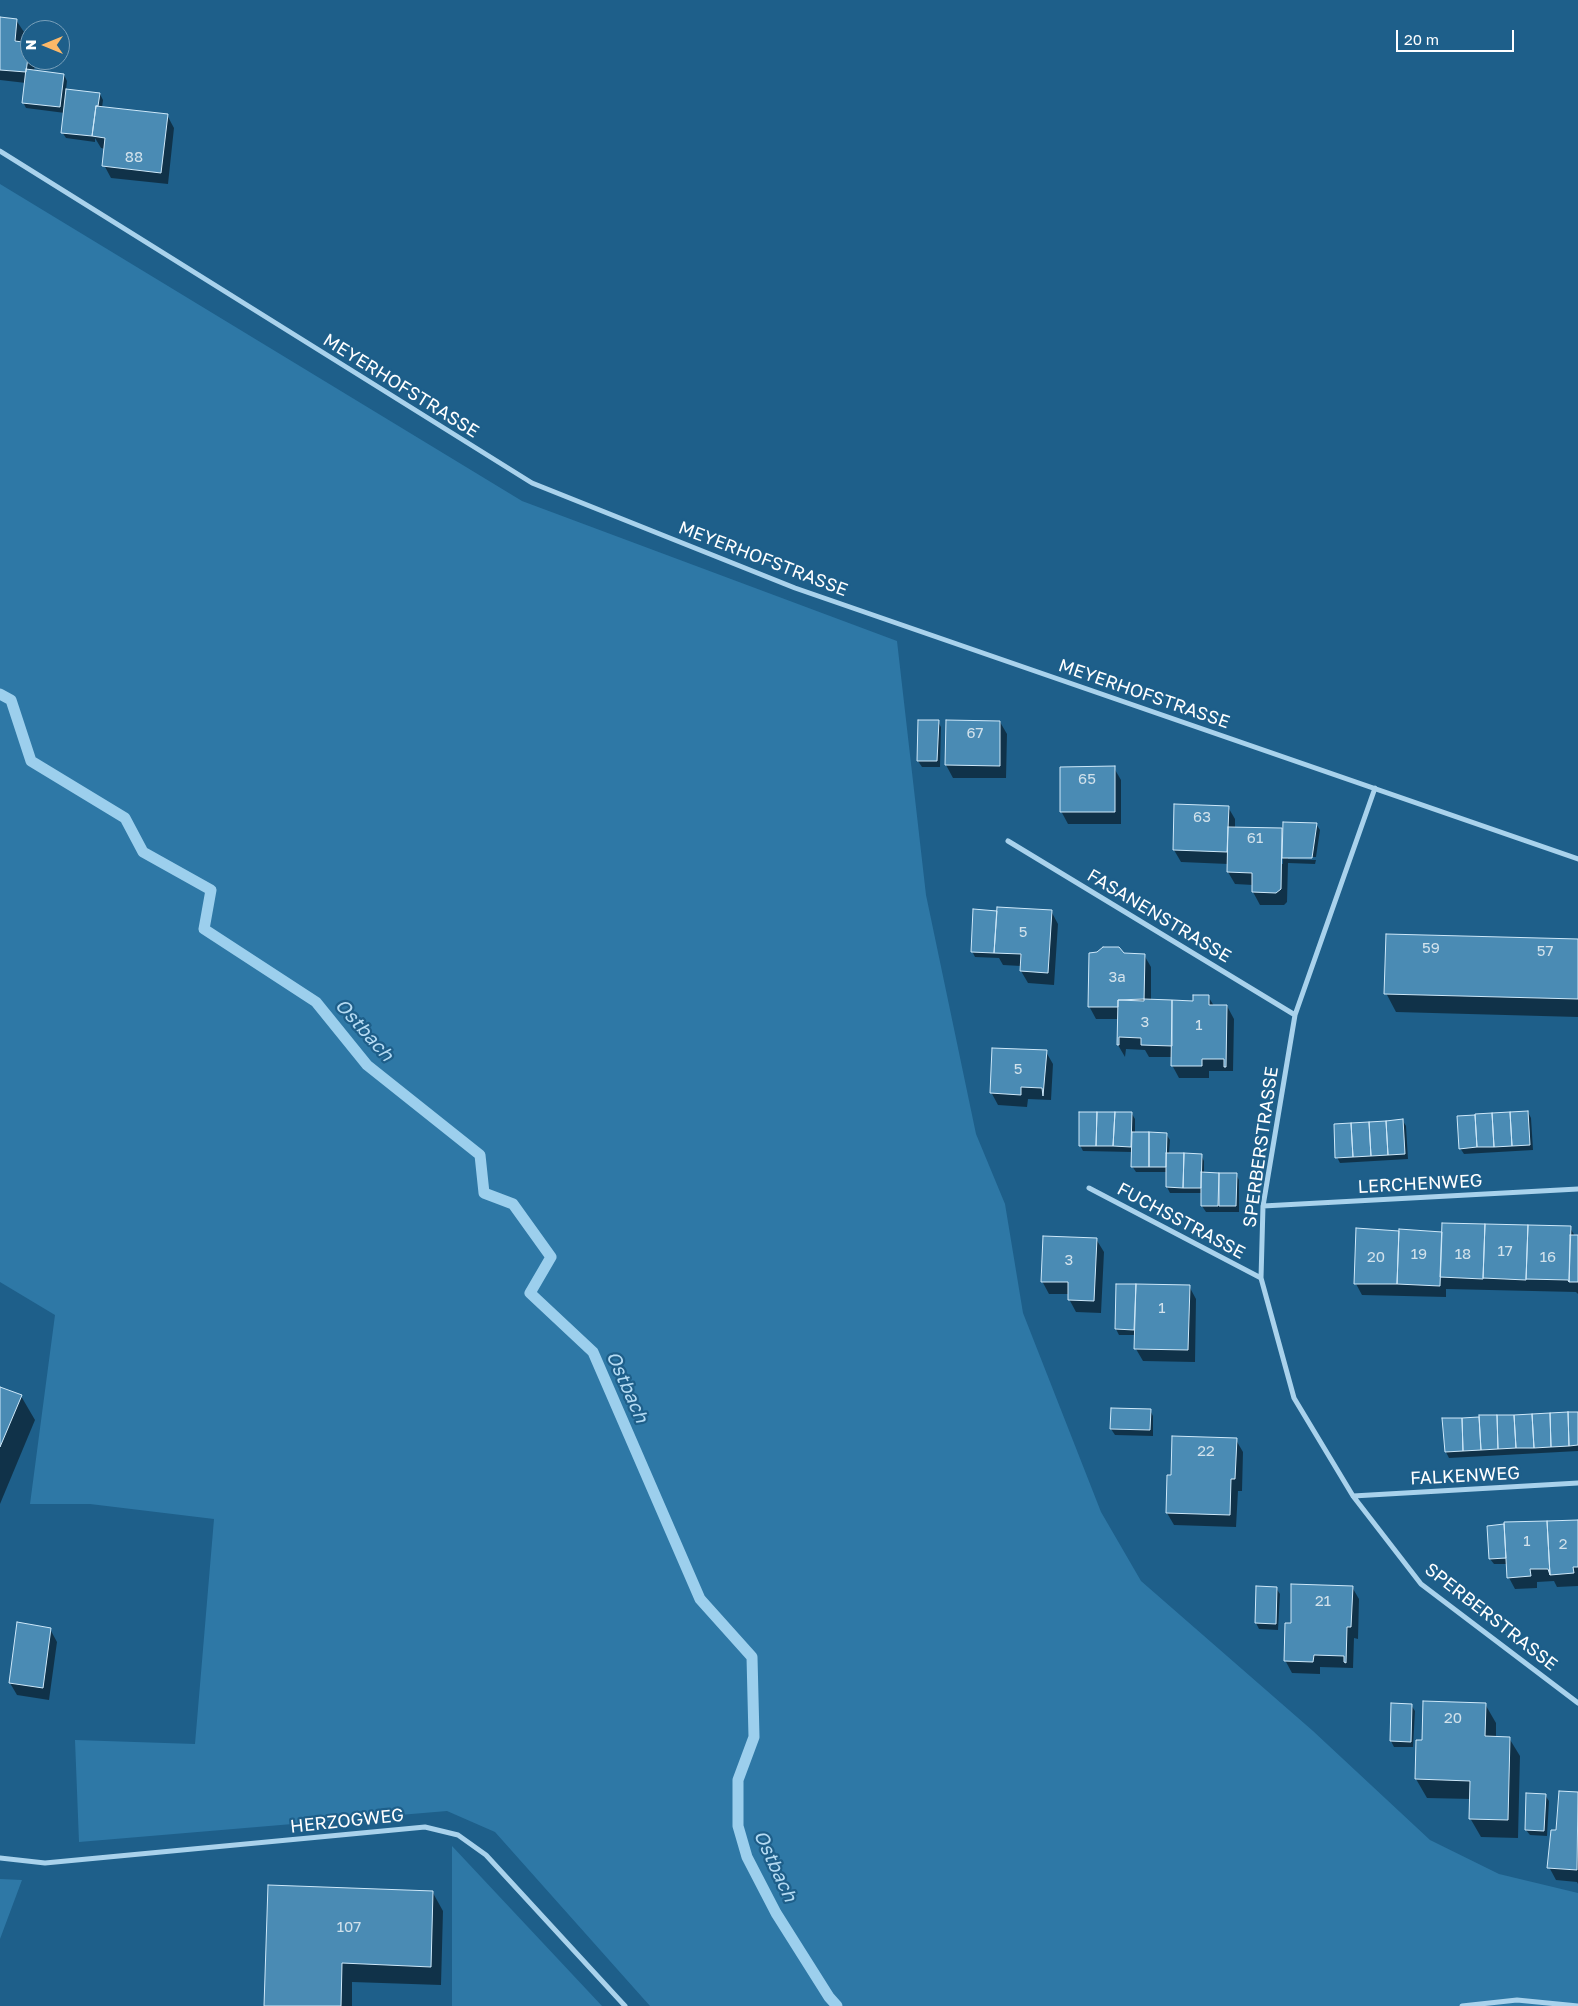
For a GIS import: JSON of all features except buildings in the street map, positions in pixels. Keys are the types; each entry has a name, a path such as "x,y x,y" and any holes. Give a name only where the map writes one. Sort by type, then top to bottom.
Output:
{"street":[{"name":"MEYERHOFSTRASSE","path":"0,151 532,483 795,588 1578,859"},
{"name":"SPERBERSTRASSE","path":"1375,788 1295,1015 1263,1206 1261,1278 1294,1398 1353,1496 1421,1584 1578,1703"},
{"name":"FASANENSTRASSE","path":"1008,841 1295,1015"},
{"name":"FUCHSSTRASSE","path":"1089,1188 1261,1278"},
{"name":"LERCHENWEG","path":"1263,1206 1578,1189"},
{"name":"FALKENWEG","path":"1353,1496 1578,1483"},
{"name":"HERZOGWEG","path":"0,1858 45,1862 425,1827 458,1835 486,1855 625,2006"},
{"path":"1462,2006 1517,2000 1578,2006"}],"shaded area":[{"path":"0,184 522,501 897,641 926,895 976,1134 1005,1204 1023,1313 1101,1512 1141,1581 1313,1731 1430,1840 1499,1874 1578,1893 1578,2006 650,2006 495,1832 447,1811 79,1842 75,1740 195,1744 214,1519 90,1504 30,1504 55,1315 0,1282"},
{"path":"452,1846 602,2006 452,2006"},
{"path":"0,1879 22,1880 0,1939"}],"waterway":[{"name":"Ostbach","path":"0,694 11,700 31,761 125,818 143,852 211,890 204,929 316,1002 367,1065 480,1155 484,1193 513,1204 551,1257 530,1293 593,1352 700,1599 752,1657 754,1737 738,1780 738,1826 747,1857 776,1913 829,1997 837,2006"}]}
